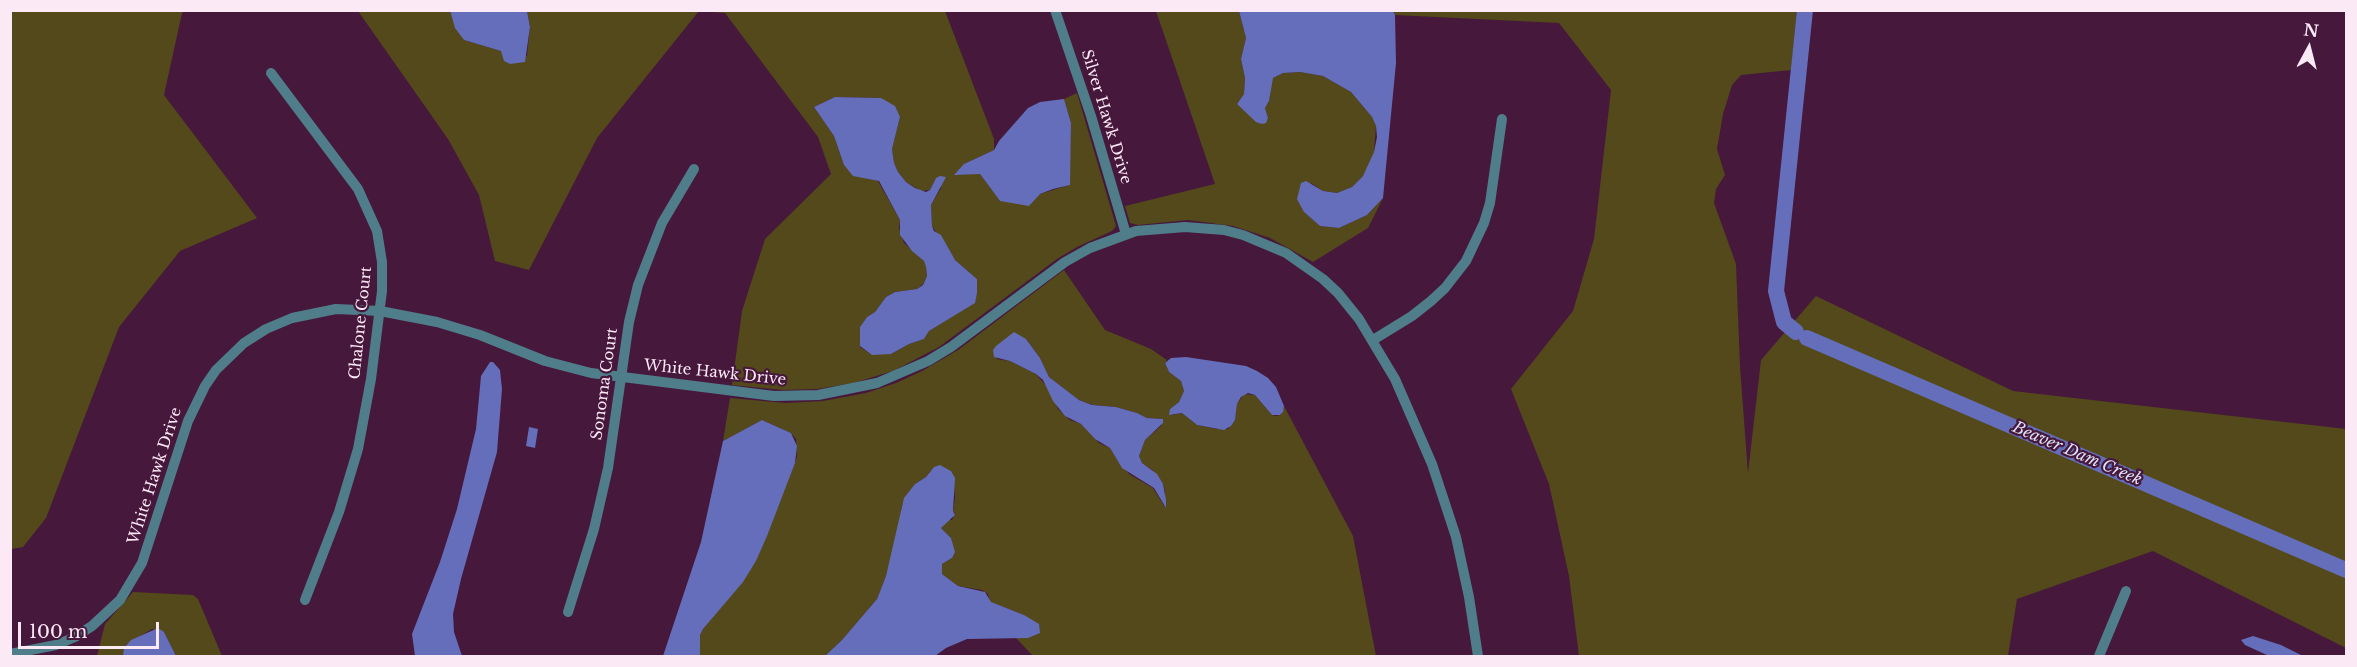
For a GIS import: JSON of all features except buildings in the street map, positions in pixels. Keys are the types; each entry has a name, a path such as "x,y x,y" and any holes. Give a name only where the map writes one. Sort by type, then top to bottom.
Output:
{"street":[{"name":"Silver Hawk Drive","path":"1054,10 1091,116 1126,234"},
{"name":"Chalone Court","path":"271,73 348,172 365,200 376,231 381,255 380,311 369,389 353,468 339,512 305,600"},
{"path":"1372,340 1412,316 1431,301 1445,288 1466,261 1484,223 1490,203 1503,118"},
{"name":"Sonoma Court","path":"568,612 588,549 604,486 629,322 642,272 662,223 694,169"},
{"name":"White Hawk Drive","path":"10,654 56,645 75,637 104,616 124,595 142,563 191,411 205,386 231,354 244,343 266,329 292,318 336,309 380,311 453,326 521,353 567,368 774,396 818,395 859,388 901,374 951,347 1065,261 1126,234 1168,227 1204,228 1243,235 1266,243 1287,253 1323,279 1349,306 1372,340 1415,421 1444,499 1470,597 1478,657"},
{"path":"2099,657 2126,591"}],"shaded area":[{"path":"11,10 186,11 182,13 164,95 257,218 180,251 119,327 46,518 23,547 11,549"},
{"path":"358,11 450,11 464,40 527,56 530,26 527,11 699,11 597,138 529,270 495,261 479,195 448,139"},
{"path":"699,11 945,11 994,139 994,150 964,164 980,174 1000,201 1040,194 1069,185 1071,123 1064,99 1077,93 1116,226 1112,231 1057,259 939,347 893,371 853,383 817,389 783,390 732,385 742,311 765,239 831,174 818,137 725,13","holes":["835,97 881,98 900,117 892,149 898,172 906,182 921,191 930,190 936,178 941,188 931,205 932,226 955,260 977,279 974,303 929,331 924,339 891,354 869,353 860,347 860,327 886,297 895,292 917,289 923,284 927,276 926,267 924,261 904,243 899,228 900,220 878,181 844,165 834,136 814,107"]},
{"path":"1156,11 1239,11 1246,38 1241,59 1245,78 1244,94 1237,104 1262,124 1268,118 1265,108 1269,101 1271,82 1273,78 1283,73 1300,72 1323,76 1351,92 1372,117 1376,126 1374,152 1370,164 1363,176 1352,187 1337,193 1323,191 1311,183 1304,212 1320,226 1339,228 1367,215 1383,198 1368,228 1313,262 1270,238 1233,226 1188,220 1138,225 1130,223 1125,206 1215,184"},
{"path":"1393,11 1797,11 1791,70 1741,75 1732,85 1723,114 1717,149 1725,175 1716,189 1714,203 1736,264 1740,367 1748,473 1761,360 1816,296 2013,391 2346,429 2346,648 2153,551 2017,599 2008,656 1579,656 1569,576 1549,484 1511,389 1573,311 1594,239 1611,90 1559,23 1395,15"},
{"path":"1064,270 1105,330 1151,349 1167,360 1165,363 1169,372 1181,381 1184,391 1179,402 1170,409 1172,415 1182,413 1197,425 1228,429 1235,420 1237,404 1244,394 1255,395 1272,415 1281,415 1284,406 1353,536 1376,656 1033,656 1016,638 1028,638 1024,615 990,602 988,594 982,590 958,586 942,574 942,564 952,558 951,538 941,528 948,520 952,520 955,513 953,512 955,498 954,486 934,467 926,477 915,484 902,505 898,532 877,599 825,656 700,656 700,635 756,561 797,457 796,439 791,433 762,420 723,441 730,398 786,403 823,401 866,393 922,371 958,350","holes":["1026,339 1040,358 1049,377 1079,400 1093,405 1116,407 1147,418 1163,419 1161,426 1145,440 1139,456 1142,463 1152,470 1163,484 1165,507 1153,488 1129,474 1110,448 1099,443 1081,424 1070,420 1058,409 1049,389 1036,374 1010,361 996,359"]},
{"path":"133,592 193,595 198,599 222,656 176,656 164,632 152,629 127,644 123,656 97,656 105,624"}],"water":[{"path":"450,10 527,11 530,27 525,62 510,64 504,61 501,51 464,40 455,28"},
{"path":"1239,11 1393,11 1396,63 1383,198 1367,215 1339,228 1320,226 1304,212 1297,199 1301,183 1306,181 1323,191 1337,193 1352,187 1363,176 1374,152 1377,137 1372,117 1351,92 1323,76 1300,72 1283,73 1273,78 1269,101 1265,108 1268,118 1266,123 1256,122 1237,104 1244,94 1245,78 1241,59 1246,38"},
{"path":"835,97 881,98 895,106 900,117 892,149 898,172 906,182 926,192 930,190 936,178 946,177 931,205 932,226 934,231 941,235 955,260 977,279 975,303 929,331 924,339 891,354 872,355 860,346 860,327 886,297 895,292 917,289 923,285 927,276 926,267 924,261 912,251 900,235 900,220 879,181 853,176 844,165 834,136 814,107"},
{"path":"1064,99 1071,123 1070,185 1040,194 1029,206 1000,201 980,174 954,175 964,164 994,150 1028,108 1040,102"},
{"path":"1014,332 1026,339 1040,358 1049,377 1079,400 1092,405 1116,407 1147,418 1163,419 1163,423 1145,440 1139,456 1142,463 1157,474 1163,484 1166,508 1154,488 1122,468 1110,448 1095,439 1081,424 1065,416 1053,401 1043,380 1010,361 994,357 993,350 996,346"},
{"path":"1186,357 1246,366 1257,371 1276,387 1284,406 1283,412 1280,415 1272,415 1255,395 1248,393 1241,397 1237,404 1235,420 1224,430 1197,425 1182,413 1169,415 1170,409 1179,402 1184,391 1181,381 1169,372 1165,363 1171,358"},
{"path":"490,362 493,362 500,370 502,389 497,452 453,614 454,632 462,656 415,656 412,634 440,562 457,509 476,429 481,376"},
{"path":"762,420 791,433 797,446 795,463 767,536 756,561 743,582 703,629 700,635 700,656 663,656 701,542 723,441"},
{"path":"529,427 538,429 535,448 526,446"},
{"path":"940,465 951,471 955,478 953,511 955,515 941,528 951,538 955,552 952,558 942,564 942,574 958,586 985,592 991,602 1024,615 1039,624 1040,633 1028,638 967,639 946,648 935,656 825,656 877,599 886,576 904,498 915,484 926,477 934,467"},
{"path":"158,628 164,632 176,656 123,656 124,648 131,640"},
{"path":"2253,636 2281,645 2303,656 2269,656 2245,645 2241,640"}],"waterway":[{"name":"Beaver Dam Creek","path":"1796,332 1784,322 1776,291 1805,10"},
{"name":"Beaver Dam Creek","path":"1807,338 2346,570"}]}
